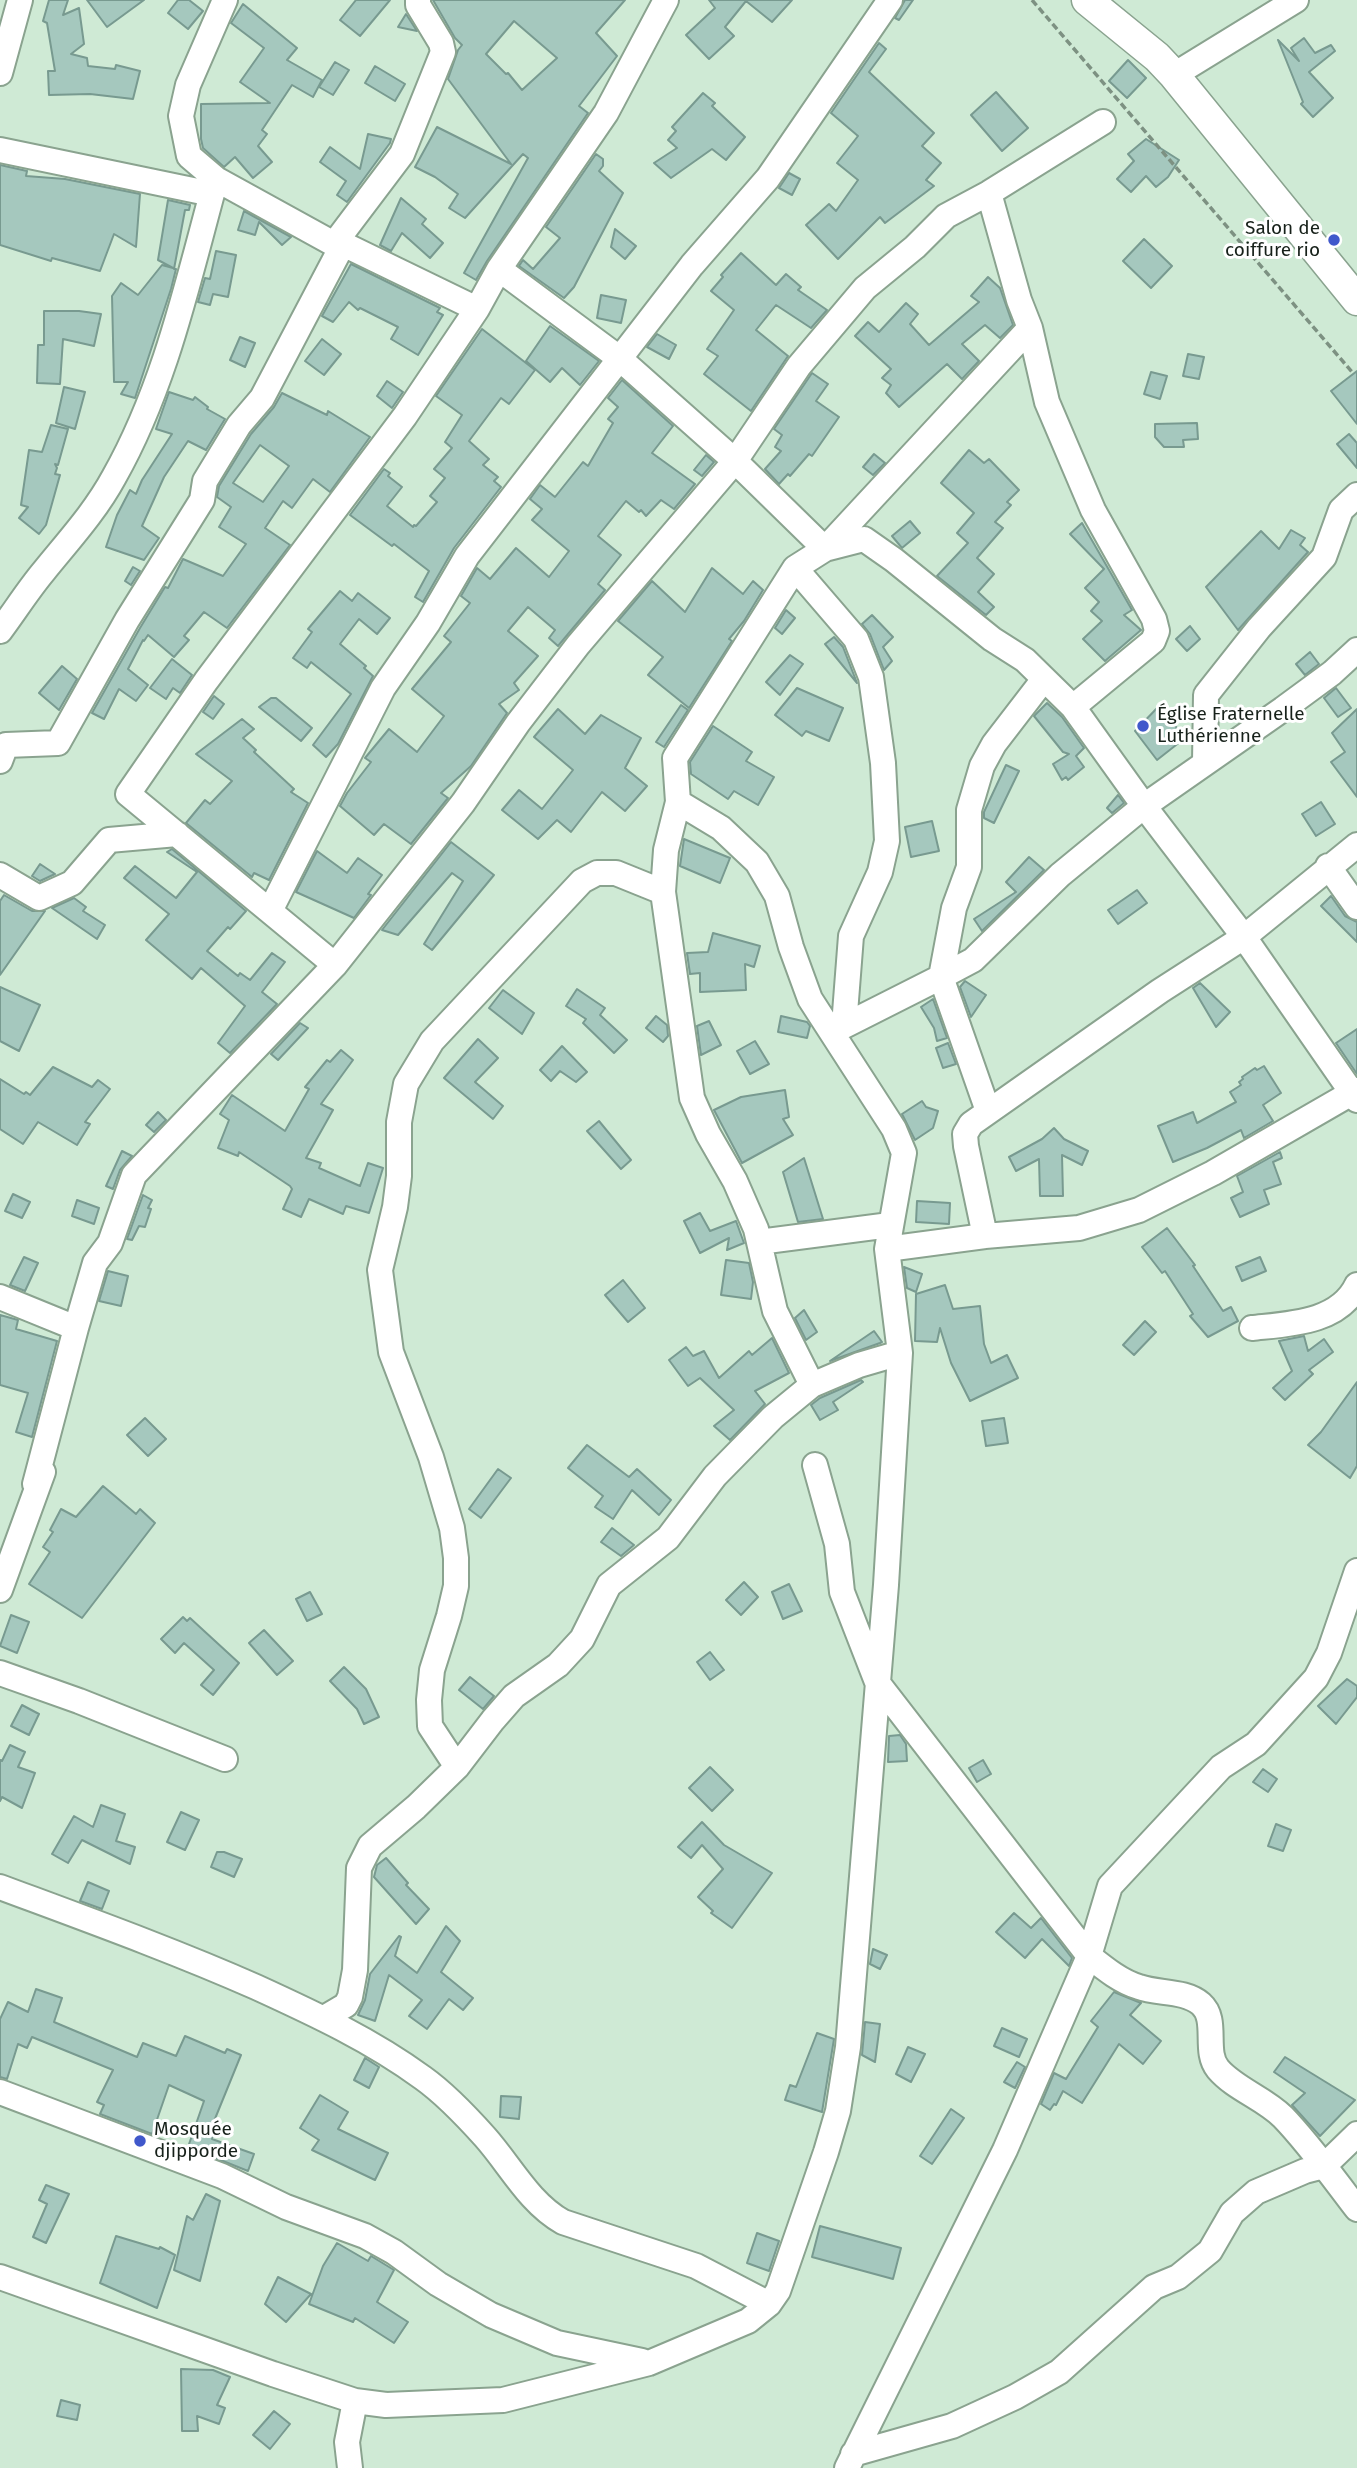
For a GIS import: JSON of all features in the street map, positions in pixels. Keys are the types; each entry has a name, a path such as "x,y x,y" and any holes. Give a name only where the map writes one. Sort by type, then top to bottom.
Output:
{"street":[{"path":"0,74 19,0"},
{"path":"214,186 189,156 181,116 188,85 225,0"},
{"path":"0,761 6,745 58,743 127,620 202,499 205,481 239,425 261,398 339,244 402,154 443,52 441,43 418,5 418,0"},
{"path":"335,965 128,793 206,681 405,416 477,310 499,269 606,113 666,0"},
{"path":"270,911 383,688 428,623 467,556 692,265 768,178 890,0"},
{"path":"1087,0 1157,57 1174,75 1357,300"},
{"path":"1174,75 1296,0"},
{"path":"0,1590 39,1478 95,1263 110,1243 134,1175 335,965 463,803 518,723 578,645 735,461 799,366 864,288 915,247 946,216 989,193 1103,122"},
{"path":"0,150 214,186 477,310"},
{"path":"0,631 42,573 90,516 135,436 162,370 214,186"},
{"path":"989,193 1018,300 1030,328 1047,402 1093,510 1154,620 1157,631 1153,640 1073,707"},
{"path":"499,269 619,358 735,461 825,549"},
{"path":"812,1385 775,1311 756,1229 735,1181 708,1134 692,1098 663,892 666,850 678,802 675,758 795,568 825,549 1030,328"},
{"path":"1205,762 1206,695 1259,628 1324,557 1341,510 1357,495"},
{"path":"759,1242 985,1236 1079,1228 1139,1210 1213,1173 1355,1095 1244,937 1073,707 1026,660 992,639 864,540 825,549"},
{"path":"795,568 856,639 871,677 883,763 887,841 880,872 851,936 836,1027"},
{"path":"836,1027 973,960 1060,876 1144,806 1283,709 1332,673 1357,650"},
{"path":"988,1111 941,977 954,908 969,867 969,810 982,766 994,744 1044,679"},
{"path":"0,2277 355,2401 386,2405 503,2400 649,2363 748,2321 769,2304 778,2291 838,2111 848,2047 886,1585 900,1353 888,1237 904,1153 894,1129 836,1027 810,999 791,947 777,896 757,862 721,828 678,802"},
{"path":"0,875 39,898 72,883 109,840 177,834"},
{"path":"985,1236 965,1134 971,1124 1244,937 1357,845"},
{"path":"1328,866 1357,907"},
{"path":"457,1767 430,1726 429,1700 432,1670 456,1586 452,1528 431,1457 391,1352 380,1270 395,1207 399,1176 399,1122 406,1084 432,1041 582,881 597,873 616,873 663,892"},
{"path":"1252,1328 1300,1323 1335,1311 1351,1297 1357,1285"},
{"path":"0,1297 76,1328"},
{"path":"324,2018 346,2005 350,1997 355,1970 359,1868 370,1846 457,1767 514,1696 558,1665 582,1639 609,1585 668,1538 715,1476 773,1417 812,1385 859,1365 900,1353"},
{"path":"815,1465 837,1544 842,1592 877,1682 1089,1956 1110,1972 1138,1987 1186,1996 1203,2006 1209,2015 1212,2059 1218,2070 1283,2117 1357,2209"},
{"path":"850,2461 1005,2150 1089,1956 1110,1886 1221,1767 1256,1744 1316,1678 1329,1653 1357,1571"},
{"path":"0,1673 225,1759"},
{"path":"0,1887 195,1960 324,2018 379,2047 427,2080 484,2136 552,2217 696,2266 769,2304"},
{"path":"0,2092 222,2176 286,2207 365,2236 491,2315 557,2343 649,2363"},
{"path":"850,2461 953,2426 1015,2397 1059,2372 1154,2287 1178,2277 1210,2251 1232,2213 1256,2192 1304,2171 1324,2166 1357,2134"},
{"path":"350,2468 347,2442 355,2401"}],"path":[{"path":"1032,0 1352,372"}],"building":[{"path":"49,0 68,0 63,15 79,8 84,44 71,54 87,58 88,66 115,69 116,65 140,71 133,99 90,94 49,95 48,71 55,71 47,23 43,21"},
{"path":"87,0 144,0 107,27"},
{"path":"178,0 189,0 203,11 188,29 168,13"},
{"path":"356,0 390,0 360,36 340,20"},
{"path":"433,0 625,0 596,33 617,56 579,106 588,113 476,280 464,273 528,158 523,154 465,218 449,208 458,194 435,177 415,167 437,127 511,164 448,79 462,45","holes":["514,21 557,58 522,90 508,73 486,54"]},
{"path":"709,0 792,0 772,22 746,1 725,27 734,36 709,59 686,35 715,8"},
{"path":"905,0 913,0 899,20 895,18"},
{"path":"243,4 297,48 287,60 322,80 313,97 292,85 262,130 267,134 258,146 272,162 253,178 235,157 224,167 203,148 201,139 201,104 270,103 240,82 264,48 231,23"},
{"path":"406,14 417,31 398,27"},
{"path":"1304,38 1315,53 1331,45 1335,51 1309,72 1333,98 1313,117 1301,104 1303,102 1278,40 1299,61 1291,48"},
{"path":"879,43 886,49 869,72 934,133 922,146 941,163 926,180 934,186 885,223 880,217 838,259 806,225 829,204 836,211 858,180 837,163 858,136 831,113"},
{"path":"1128,60 1146,78 1127,98 1109,81"},
{"path":"335,62 349,70 333,95 319,87"},
{"path":"375,66 405,84 395,101 365,83"},
{"path":"996,92 1028,128 1002,151 971,115"},
{"path":"703,93 715,103 712,106 745,137 726,160 712,149 671,178 654,163 677,148 668,140 676,131 672,127"},
{"path":"368,134 391,139 390,143 347,202 337,195 346,181 320,162 330,147 360,169"},
{"path":"1146,139 1179,160 1168,177 1156,187 1146,176 1131,192 1117,179 1134,161 1128,154"},
{"path":"596,154 603,159 603,166 599,171 623,193 574,287 564,298 519,266 523,260 533,269 560,238 546,227"},
{"path":"0,165 27,171 26,176 65,179 140,194 136,247 114,234 100,271 52,258 51,261 0,245"},
{"path":"789,173 800,179 792,195 779,188"},
{"path":"401,198 426,219 422,224 443,243 430,258 402,233 391,251 380,245"},
{"path":"168,200 190,205 189,210 185,210 171,289 135,398 121,394 128,382 114,382 112,296 121,283 138,295 162,265 173,268 158,260"},
{"path":"244,211 291,237 282,245 259,222 255,235 238,230"},
{"path":"615,229 636,246 625,259 611,247"},
{"path":"1144,239 1172,266 1151,288 1123,261"},
{"path":"216,251 236,255 228,297 213,294 210,305 198,302 205,278 210,279"},
{"path":"741,253 776,285 786,274 801,287 798,290 827,310 811,328 776,305 756,330 788,356 751,411 704,374 718,356 707,349 734,310 711,291"},
{"path":"351,264 440,308 437,312 443,315 418,355 391,339 398,327 360,308 358,310 349,302 333,322 322,316"},
{"path":"988,277 1000,288 1013,325 1000,338 985,325 962,344 979,361 962,379 947,364 899,407 886,393 891,385 882,378 891,369 855,336 868,322 879,332 906,303 918,314 910,324 929,345 979,302 971,296"},
{"path":"601,295 626,300 621,323 597,318"},
{"path":"44,311 101,314 94,346 63,339 60,384 37,383 38,345 44,345"},
{"path":"550,326 599,361 580,385 562,368 550,382 526,361"},
{"path":"482,329 535,370 509,404 501,398 469,441 489,459 483,465 498,477 494,481 501,487 454,548 423,602 415,597 429,571 350,515 384,469 390,473 388,476 402,487 387,506 413,527 437,502 430,496 445,478 434,469 452,448 445,442 462,415 436,396"},
{"path":"657,334 676,345 669,359 647,347"},
{"path":"240,337 255,343 245,367 230,360"},
{"path":"322,339 341,354 324,375 305,361"},
{"path":"1188,354 1204,357 1199,379 1183,376"},
{"path":"1357,371 1357,424 1331,391"},
{"path":"1151,372 1167,376 1160,399 1144,394"},
{"path":"812,373 828,384 816,401 839,417 812,456 809,454 790,476 788,474 779,484 765,469 781,451 775,447 782,435 774,429"},
{"path":"622,380 673,426 652,453 695,484 674,509 661,500 646,516 626,501 598,536 621,555 598,584 605,590 558,646 549,638 555,630 528,607 508,631 538,656 514,683 519,690 499,704 507,713 471,766 441,793 448,798 411,844 384,824 374,835 340,806 371,762 365,758 389,729 417,752 444,716 412,689 451,642 444,636 470,603 461,596 477,568 490,579 516,548 549,577 569,551 532,520 542,509 530,499 540,485 555,497 583,462 588,466 613,423 608,419 618,407 608,398"},
{"path":"387,381 403,392 392,408 377,396"},
{"path":"64,387 85,392 75,429 56,423"},
{"path":"169,392 193,400 195,397 208,407 207,409 225,419 206,450 188,441 164,477 142,526 159,538 144,560 106,547 117,515 130,490 136,494 172,434 156,429"},
{"path":"282,393 327,415 328,411 370,437 330,492 313,479 292,508 283,501 265,528 290,545 227,628 204,612 184,636 189,640 174,657 148,635 128,669 148,685 136,701 119,689 104,719 92,713 183,559 223,576 246,544 219,527 231,507 217,497 219,486 251,434","holes":["260,445 289,466 263,502 233,483"]},
{"path":"1197,423 1198,439 1183,440 1184,447 1164,447 1155,437 1155,424"},
{"path":"51,425 68,429 58,465 55,464 55,474 60,475 46,525 39,534 19,518 28,507 21,505 29,450 42,452"},
{"path":"1349,434 1357,443 1357,468 1337,444"},
{"path":"969,450 984,463 989,459 1019,490 1007,502 1011,505 995,522 1003,528 977,558 994,574 978,592 994,607 986,615 937,576 968,543 957,533 974,513 941,483"},
{"path":"874,454 885,463 873,475 863,467"},
{"path":"706,455 714,462 702,476 694,470"},
{"path":"910,521 920,533 902,548 892,536"},
{"path":"1082,523 1132,610 1124,615 1141,630 1105,661 1083,639 1102,621 1091,611 1099,602 1085,588 1104,569 1070,534"},
{"path":"1291,530 1305,538 1300,545 1308,552 1238,630 1206,587 1261,531 1279,549"},
{"path":"133,567 140,571 131,585 125,581"},
{"path":"712,568 743,594 753,581 763,590 729,639 732,641 689,708 648,675 663,657 618,621 652,581 685,612"},
{"path":"340,591 352,601 358,593 390,618 377,634 359,619 340,644 366,666 364,668 373,676 338,744 326,757 313,745 351,694 311,662 307,668 293,658 312,632 308,629"},
{"path":"786,610 795,618 782,634 775,628"},
{"path":"872,615 893,637 883,647 892,661 884,670 870,634 862,624"},
{"path":"1190,626 1200,639 1187,651 1176,639"},
{"path":"834,637 843,647 857,683 825,644"},
{"path":"1310,652 1319,664 1305,675 1296,664"},
{"path":"790,655 803,664 780,695 766,682"},
{"path":"172,659 192,675 180,693 173,688 166,699 150,688"},
{"path":"62,666 77,679 59,710 39,693"},
{"path":"797,688 843,708 829,741 806,731 802,736 775,715"},
{"path":"1336,688 1351,708 1338,717 1324,698"},
{"path":"214,696 224,704 213,719 203,712"},
{"path":"271,698 276,698 312,728 301,741 259,707"},
{"path":"1047,703 1062,717 1084,748 1076,756 1084,767 1068,780 1066,777 1062,780 1053,764 1069,754 1063,752 1034,716"},
{"path":"681,705 688,710 664,747 656,742"},
{"path":"1159,706 1185,738 1157,760 1135,731"},
{"path":"558,709 585,734 601,715 641,738 625,768 647,786 625,811 602,792 571,832 557,820 538,839 502,810 519,790 542,809 573,770 534,737"},
{"path":"1357,709 1357,797 1331,762 1345,752 1332,733"},
{"path":"242,719 254,729 243,738 256,750 254,752 294,789 291,792 308,803 269,880 254,873 252,877 186,823 205,800 210,804 232,781 196,754"},
{"path":"713,726 752,752 746,761 774,777 758,805 734,791 728,799 691,774 690,762"},
{"path":"1006,765 1019,771 994,823 984,818 984,812"},
{"path":"1118,795 1124,803 1112,813 1107,808"},
{"path":"1321,802 1335,824 1316,836 1302,814"},
{"path":"932,821 939,851 911,857 905,827"},
{"path":"684,839 730,858 720,883 680,866"},
{"path":"451,842 494,875 432,950 424,944 463,881 452,873 398,935 382,930"},
{"path":"172,849 246,911 207,951 238,976 240,973 250,980 272,953 285,962 262,992 277,1004 230,1053 218,1043 245,1006 201,968 192,979 146,940 169,914 124,878 135,866 176,898 197,872 167,852"},
{"path":"317,851 347,873 358,858 382,875 354,918 296,892"},
{"path":"1029,857 1044,870 982,931 974,919 1016,892 1006,882"},
{"path":"40,864 55,874 40,881 32,876"},
{"path":"1137,890 1147,903 1118,924 1108,910"},
{"path":"4,895 32,911 45,911 0,975 0,901"},
{"path":"1331,896 1345,916 1357,922 1357,942 1321,906"},
{"path":"74,898 86,907 83,911 105,925 97,939 52,908"},
{"path":"713,933 760,946 754,967 745,964 746,990 700,992 700,973 690,974 687,953 708,952"},
{"path":"965,981 986,995 971,1017 960,987"},
{"path":"1200,983 1230,1012 1216,1027 1193,988"},
{"path":"0,987 40,1005 19,1051 0,1041"},
{"path":"577,989 605,1008 600,1015 627,1040 614,1053 583,1023 586,1019 566,1006"},
{"path":"503,990 534,1013 522,1034 489,1008"},
{"path":"933,999 947,1038 937,1041 934,1028 921,1007"},
{"path":"656,1016 667,1025 668,1036 663,1042 646,1028"},
{"path":"781,1016 807,1022 810,1026 807,1038 778,1032"},
{"path":"709,1021 721,1045 701,1055 697,1026"},
{"path":"300,1023 308,1028 278,1060 271,1054"},
{"path":"1357,1029 1357,1074 1336,1043"},
{"path":"478,1039 498,1058 475,1082 503,1106 493,1119 444,1078"},
{"path":"755,1041 769,1064 750,1074 737,1051"},
{"path":"948,1043 956,1064 943,1068 936,1048"},
{"path":"562,1046 587,1072 576,1082 560,1071 551,1081 540,1070"},
{"path":"341,1050 353,1060 321,1104 333,1110 306,1158 321,1163 319,1168 360,1186 368,1163 383,1168 369,1213 346,1206 343,1214 309,1199 301,1217 283,1209 292,1189 290,1186 239,1152 238,1156 218,1148 229,1120 220,1114 232,1095 285,1131 309,1089 305,1087 327,1060 330,1062"},
{"path":"1264,1066 1281,1093 1263,1105 1273,1121 1244,1138 1241,1130 1173,1162 1158,1126 1193,1112 1197,1123 1236,1102 1230,1092 1241,1085 1239,1082 1242,1077 1255,1068 1257,1070"},
{"path":"53,1067 92,1087 98,1080 110,1089 85,1122 90,1124 77,1145 38,1122 23,1144 0,1129 0,1079 30,1095"},
{"path":"785,1090 789,1117 783,1119 793,1135 742,1163 714,1110 741,1097"},
{"path":"922,1101 926,1107 938,1111 933,1128 915,1140 902,1114"},
{"path":"158,1112 166,1120 154,1132 146,1125"},
{"path":"599,1121 631,1160 621,1169 587,1131"},
{"path":"1054,1128 1064,1139 1088,1151 1082,1165 1062,1155 1063,1196 1040,1196 1039,1159 1016,1171 1009,1157 1042,1139"},
{"path":"122,1151 132,1156 120,1170 113,1189 106,1186"},
{"path":"1280,1152 1282,1158 1273,1162 1281,1184 1264,1190 1269,1204 1240,1217 1231,1198 1243,1192 1237,1176"},
{"path":"804,1158 823,1219 798,1222 783,1172"},
{"path":"13,1194 30,1202 22,1218 5,1211"},
{"path":"143,1195 152,1200 145,1227 139,1226 132,1240 127,1239"},
{"path":"77,1200 99,1208 94,1224 72,1216"},
{"path":"917,1201 950,1203 949,1224 916,1222"},
{"path":"700,1213 710,1231 736,1221 744,1243 727,1250 729,1238 700,1253 684,1221"},
{"path":"1167,1228 1195,1265 1193,1266 1223,1311 1231,1307 1238,1321 1208,1337 1190,1316 1193,1314 1165,1271 1162,1273 1142,1247"},
{"path":"24,1257 38,1263 25,1291 10,1285"},
{"path":"1260,1257 1266,1271 1242,1281 1236,1267"},
{"path":"726,1260 749,1263 753,1282 751,1299 721,1295"},
{"path":"904,1267 922,1274 916,1292 907,1288"},
{"path":"108,1271 128,1276 121,1306 99,1301"},
{"path":"623,1280 645,1308 628,1322 605,1295"},
{"path":"945,1285 953,1309 980,1306 984,1344 991,1363 1007,1355 1018,1378 970,1401 951,1363 940,1328 937,1342 915,1341 916,1294"},
{"path":"804,1310 817,1332 806,1340 795,1318"},
{"path":"0,1315 18,1320 16,1329 57,1341 32,1437 16,1432 28,1393 0,1385"},
{"path":"1145,1321 1156,1332 1134,1355 1123,1345"},
{"path":"874,1331 882,1342 830,1361"},
{"path":"1304,1336 1308,1351 1324,1339 1333,1352 1309,1370 1313,1374 1285,1400 1273,1388 1292,1371 1279,1341"},
{"path":"772,1338 789,1373 755,1391 765,1404 730,1440 714,1426 734,1410 700,1378 688,1386 669,1360 686,1347 693,1356 704,1351 719,1378 749,1351 752,1355"},
{"path":"861,1380 863,1382 833,1402 838,1410 820,1420 811,1405 820,1398"},
{"path":"1357,1382 1357,1466 1350,1478 1308,1445 1321,1432"},
{"path":"145,1418 166,1439 148,1456 127,1435"},
{"path":"1004,1418 1008,1443 986,1446 982,1421"},
{"path":"587,1445 629,1477 637,1469 671,1500 659,1515 632,1490 613,1519 595,1507 603,1496 568,1468"},
{"path":"498,1469 511,1478 481,1518 469,1509"},
{"path":"103,1486 136,1514 140,1509 155,1523 82,1618 29,1584 50,1552 43,1547 53,1532 50,1530 61,1509 76,1517"},
{"path":"612,1528 634,1545 621,1556 601,1542"},
{"path":"744,1582 758,1597 741,1615 726,1600"},
{"path":"789,1584 802,1611 783,1619 772,1592"},
{"path":"310,1592 322,1614 307,1621 296,1599"},
{"path":"11,1615 29,1622 17,1653 0,1646"},
{"path":"183,1617 187,1621 190,1618 239,1663 213,1695 201,1685 214,1670 184,1643 175,1653 161,1639"},
{"path":"264,1630 293,1661 277,1675 249,1643"},
{"path":"710,1652 724,1670 710,1680 697,1662"},
{"path":"344,1667 366,1689 379,1717 364,1724 357,1709 330,1681"},
{"path":"470,1677 494,1696 483,1709 459,1690"},
{"path":"1347,1679 1357,1686 1357,1697 1336,1724 1318,1706"},
{"path":"22,1705 39,1714 29,1735 11,1726"},
{"path":"900,1735 906,1744 907,1761 888,1762 889,1736"},
{"path":"10,1745 25,1752 18,1767 35,1773 22,1808 2,1797 0,1801 0,1760 2,1761"},
{"path":"983,1760 991,1774 977,1782 969,1768"},
{"path":"710,1767 733,1790 712,1811 689,1788"},
{"path":"1263,1769 1277,1779 1268,1792 1253,1782"},
{"path":"101,1805 125,1814 116,1841 135,1847 130,1864 82,1840 68,1863 52,1854 74,1816 93,1827"},
{"path":"181,1812 199,1820 185,1850 167,1842"},
{"path":"702,1822 724,1845 772,1873 732,1928 711,1913 713,1911 698,1897 723,1869 702,1845 691,1858 678,1847"},
{"path":"1276,1824 1291,1830 1283,1851 1268,1846"},
{"path":"217,1852 242,1859 234,1877 211,1867"},
{"path":"386,1858 408,1883 406,1885 429,1909 416,1924 374,1877 377,1865"},
{"path":"88,1882 109,1891 102,1909 80,1901"},
{"path":"1014,1913 1031,1928 1041,1918 1072,1958 1069,1966 1042,1939 1025,1958 996,1932"},
{"path":"446,1926 460,1941 441,1972 473,1998 463,2010 449,1999 427,2029 409,2016 422,2000 389,1975 375,2021 358,2015 365,2000 370,1974 399,1936 401,1937 395,1956 417,1973"},
{"path":"873,1949 887,1955 880,1969 870,1964"},
{"path":"36,1989 62,1998 54,2022 137,2057 143,2043 176,2056 185,2036 225,2053 227,2049 241,2055 210,2131 214,2133 212,2139 254,2154 248,2171 188,2147 204,2101 169,2085 152,2134 100,2114 104,2105 97,2102 113,2070 32,2037 27,2048 18,2044 7,2079 0,2077 0,2019 8,2002 28,2012"},
{"path":"1114,1992 1141,2003 1130,2015 1161,2041 1143,2064 1119,2044 1082,2103 1063,2091 1056,2105 1050,2110 1041,2104 1054,2073 1066,2079 1098,2027 1091,2021"},
{"path":"865,2022 880,2024 875,2062 862,2055"},
{"path":"1002,2028 1027,2039 1019,2057 994,2046"},
{"path":"817,2033 834,2039 822,2112 785,2100 790,2085 796,2087"},
{"path":"908,2047 925,2054 911,2082 896,2074"},
{"path":"1285,2057 1355,2100 1320,2136 1292,2105 1305,2093 1274,2072"},
{"path":"365,2058 379,2067 369,2088 354,2080"},
{"path":"1017,2062 1025,2067 1015,2088 1004,2082"},
{"path":"320,2095 348,2112 338,2129 388,2153 375,2180 312,2150 319,2140 300,2128"},
{"path":"501,2096 521,2097 519,2119 500,2117"},
{"path":"951,2109 964,2118 932,2164 920,2156"},
{"path":"46,2185 69,2194 46,2243 33,2237 47,2204 39,2200"},
{"path":"206,2194 220,2201 200,2281 174,2270 187,2216 193,2220"},
{"path":"820,2226 901,2248 893,2279 812,2257"},
{"path":"757,2233 779,2241 769,2271 747,2263"},
{"path":"116,2236 159,2249 160,2247 175,2255 157,2308 100,2283"},
{"path":"337,2243 368,2261 371,2256 394,2270 377,2302 408,2322 394,2343 355,2318 353,2322 309,2304 323,2266"},
{"path":"278,2277 311,2294 286,2322 265,2304"},
{"path":"181,2369 213,2370 230,2377 217,2405 225,2408 219,2424 197,2416 198,2431 182,2431"},
{"path":"61,2400 80,2405 77,2420 57,2416"},
{"path":"274,2411 290,2424 270,2449 253,2435"}],"place":[{"name":"Salon de coiffure rio","path":"1334,240"},
{"name":"Église Fraternelle Luthérienne","path":"1143,726"},
{"name":"Mosquée djipporde","path":"140,2141"}]}
